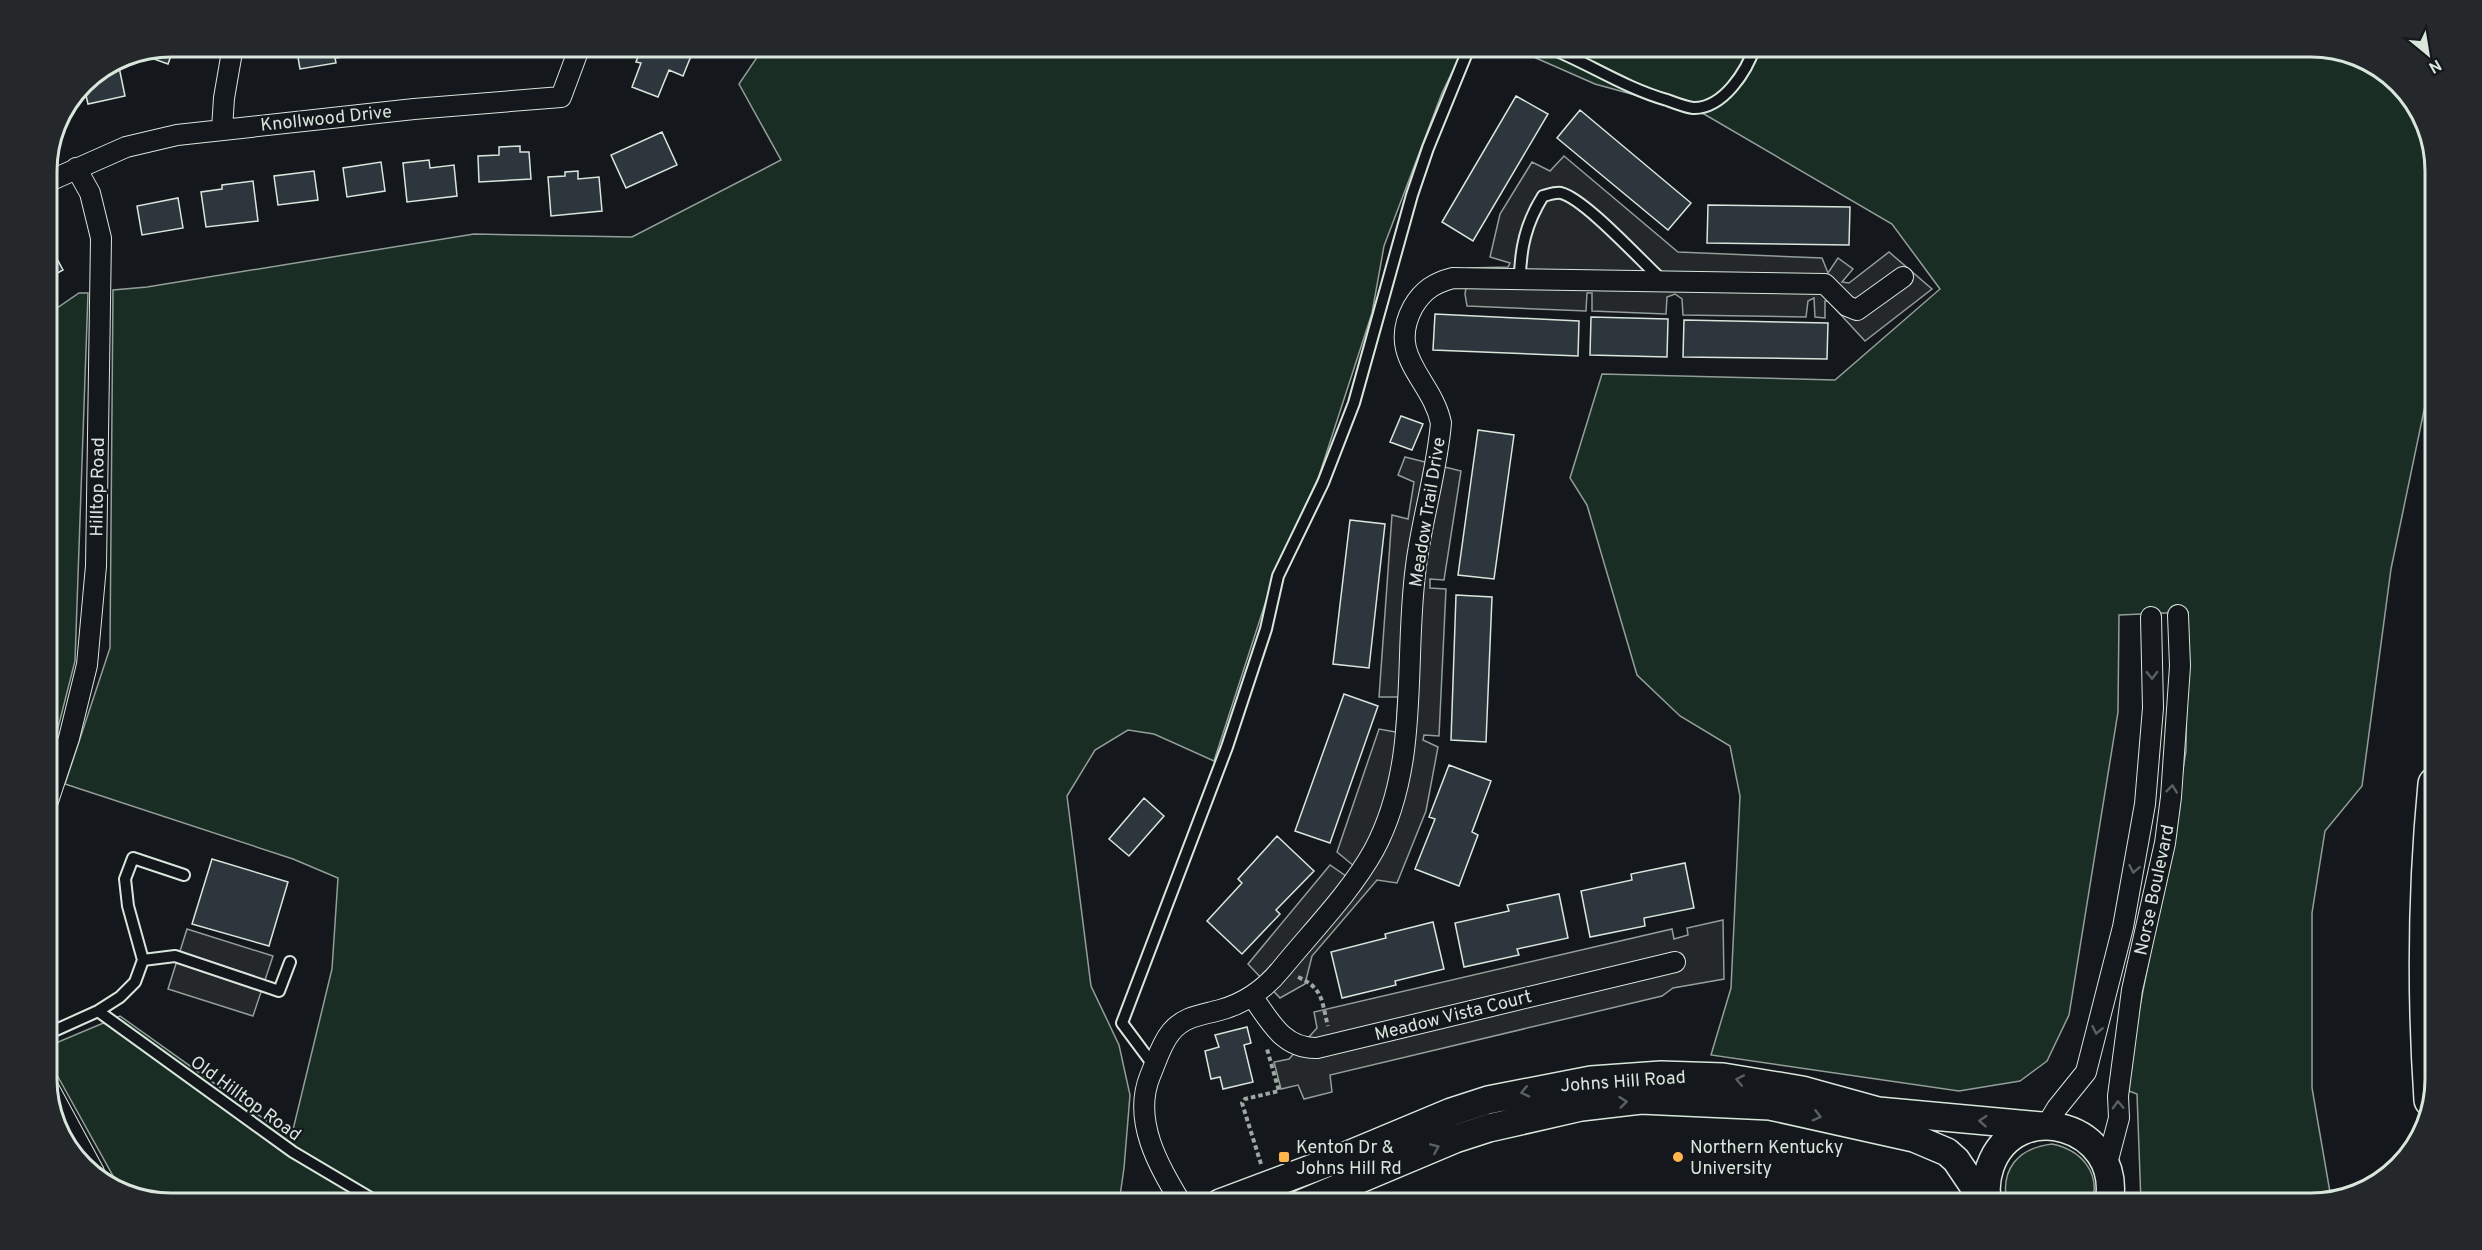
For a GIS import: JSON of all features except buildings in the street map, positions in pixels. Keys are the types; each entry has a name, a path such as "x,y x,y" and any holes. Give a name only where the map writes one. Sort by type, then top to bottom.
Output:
{"main road":[{"name":"Johns Hill Road","path":"1247,1193 1348,1155 1451,1112 1488,1100 1592,1080 1661,1075 1724,1077 1802,1090 1878,1111 2061,1126 2079,1133 2095,1145 2106,1161"},
{"name":"Johns Hill Road","path":"1328,1193 1455,1139 1489,1128 1581,1107 1641,1100 1770,1106 1914,1138 1947,1152 1956,1160 1980,1193"},
{"path":"1987,1193 1987,1178 1993,1159 2006,1143 2022,1132 2044,1126"},
{"path":"2106,1161 2111,1176 2112,1193"}],"street":[{"path":"222,129 224,98 231,57"},
{"name":"Knollwood Drive","path":"57,177 126,147 177,135 414,108 561,97 576,57"},
{"name":"Hilltop Road","path":"57,774 69,738 87,665 96,566 101,238 90,194 76,168"},
{"name":"Meadow Trail Drive","path":"1175,1193 1149,1142 1144,1106 1148,1080 1172,1030 1186,1020 1221,1010 1252,996 1268,985 1348,888 1374,850 1388,818 1401,774 1406,737 1416,567 1441,423 1433,401 1410,362 1404,330 1407,318 1418,298 1437,282 1453,278 1825,284 1847,306 1857,310 1903,277"},
{"name":"Norse Boulevard","path":"2106,1161 2119,1118 2118,1096 2132,990 2165,843 2171,797 2180,666 2178,615"},
{"name":"Norse Boulevard","path":"2044,1126 2086,1072 2123,927 2145,804 2153,708 2151,617"},
{"name":"Meadow Vista Court","path":"1285,1039 1298,1047 1306,1048 1332,1044 1675,962"},
{"path":"1252,996 1285,1039"},
{"path":"62,1112 83,1152"}],"lane":[{"path":"1154,1066 1122,1023 1227,747 1266,629 1278,576 1316,501 1354,402 1428,148 1465,57"},
{"path":"1570,57 1632,88 1693,108 1707,106 1730,90 1752,57"},
{"path":"1520,280 1522,246 1533,211 1543,196 1558,192 1570,196 1593,214 1664,282"},
{"path":"57,1029 98,1011 120,997 135,982 143,960 128,906 124,879 133,858 184,875"},
{"path":"143,960 175,956 279,991 290,962"},
{"name":"Old Hilltop Road","path":"98,1011 293,1152 362,1193"}],"path":[{"path":"1281,970 1312,984 1319,992 1332,1044"},
{"path":"1262,1165 1242,1103 1245,1099 1279,1091 1267,1049 1285,1039"}],"green space":[{"path":"757,57 1460,57 1442,93 1384,246 1372,313 1319,476 1278,564 1214,761 1154,734 1128,730 1095,750 1067,796 1091,986 1119,1045 1130,1095 1120,1193 163,1193 134,1187 114,1178 57,1075 57,1042 120,1016 291,1138 332,969 338,878 293,859 65,784 110,648 113,290 147,287 474,234 632,237 781,160 739,84"},
{"path":"1534,57 2311,57 2334,59 2362,69 2386,85 2406,107 2419,134 2425,163 2425,406 2391,569 2362,786 2325,831 2312,913 2312,1088 2330,1192 2141,1193 2137,1094 2129,1091 2132,1047 2168,863 2186,751 2188,612 2119,615 2118,712 2069,1015 2047,1061 2020,1081 1959,1091 1711,1055 1731,988 1740,796 1730,746 1680,716 1637,675 1587,505 1570,478 1602,374 1835,380 1940,289 1892,224 1704,114 1595,84"},
{"path":"79,293 88,293 75,661 57,732 57,308"},
{"path":"2052,1144 2072,1151 2080,1157 2091,1172 2094,1193 2006,1193 2006,1180 2014,1162 2021,1155 2040,1146"}],"shaded area":[{"path":"1564,156 1678,252 1822,258 1828,273 1838,258 1853,269 1842,282 1849,283 1889,252 1932,289 1865,341 1828,301 1825,301 1825,318 1815,317 1814,298 1808,301 1806,317 1683,315 1682,299 1675,294 1667,297 1666,314 1592,311 1592,293 1587,293 1586,311 1467,306 1465,294 1469,268 1508,267 1510,263 1490,257 1500,214 1532,162 1550,171"},
{"path":"1405,457 1461,471 1444,580 1430,579 1430,588 1446,589 1439,736 1424,735 1423,740 1438,747 1426,811 1397,883 1377,880 1312,956 1305,984 1280,998 1248,964 1330,865 1346,876 1354,866 1337,852 1379,729 1396,732 1398,697 1379,697 1392,515 1408,519 1414,482 1398,475"},
{"path":"1723,920 1724,979 1673,988 1662,996 1330,1075 1332,1092 1304,1099 1298,1085 1281,1089 1274,1062 1289,1059 1317,1028 1314,1012 1672,929 1674,939 1688,935 1687,928"},
{"path":"187,929 273,956 253,1016 168,989"}],"place":[{"name":"Kenton Dr & Johns Hill Rd","path":"1284,1157"},
{"name":"Northern Kentucky University","path":"1678,1157"}]}
